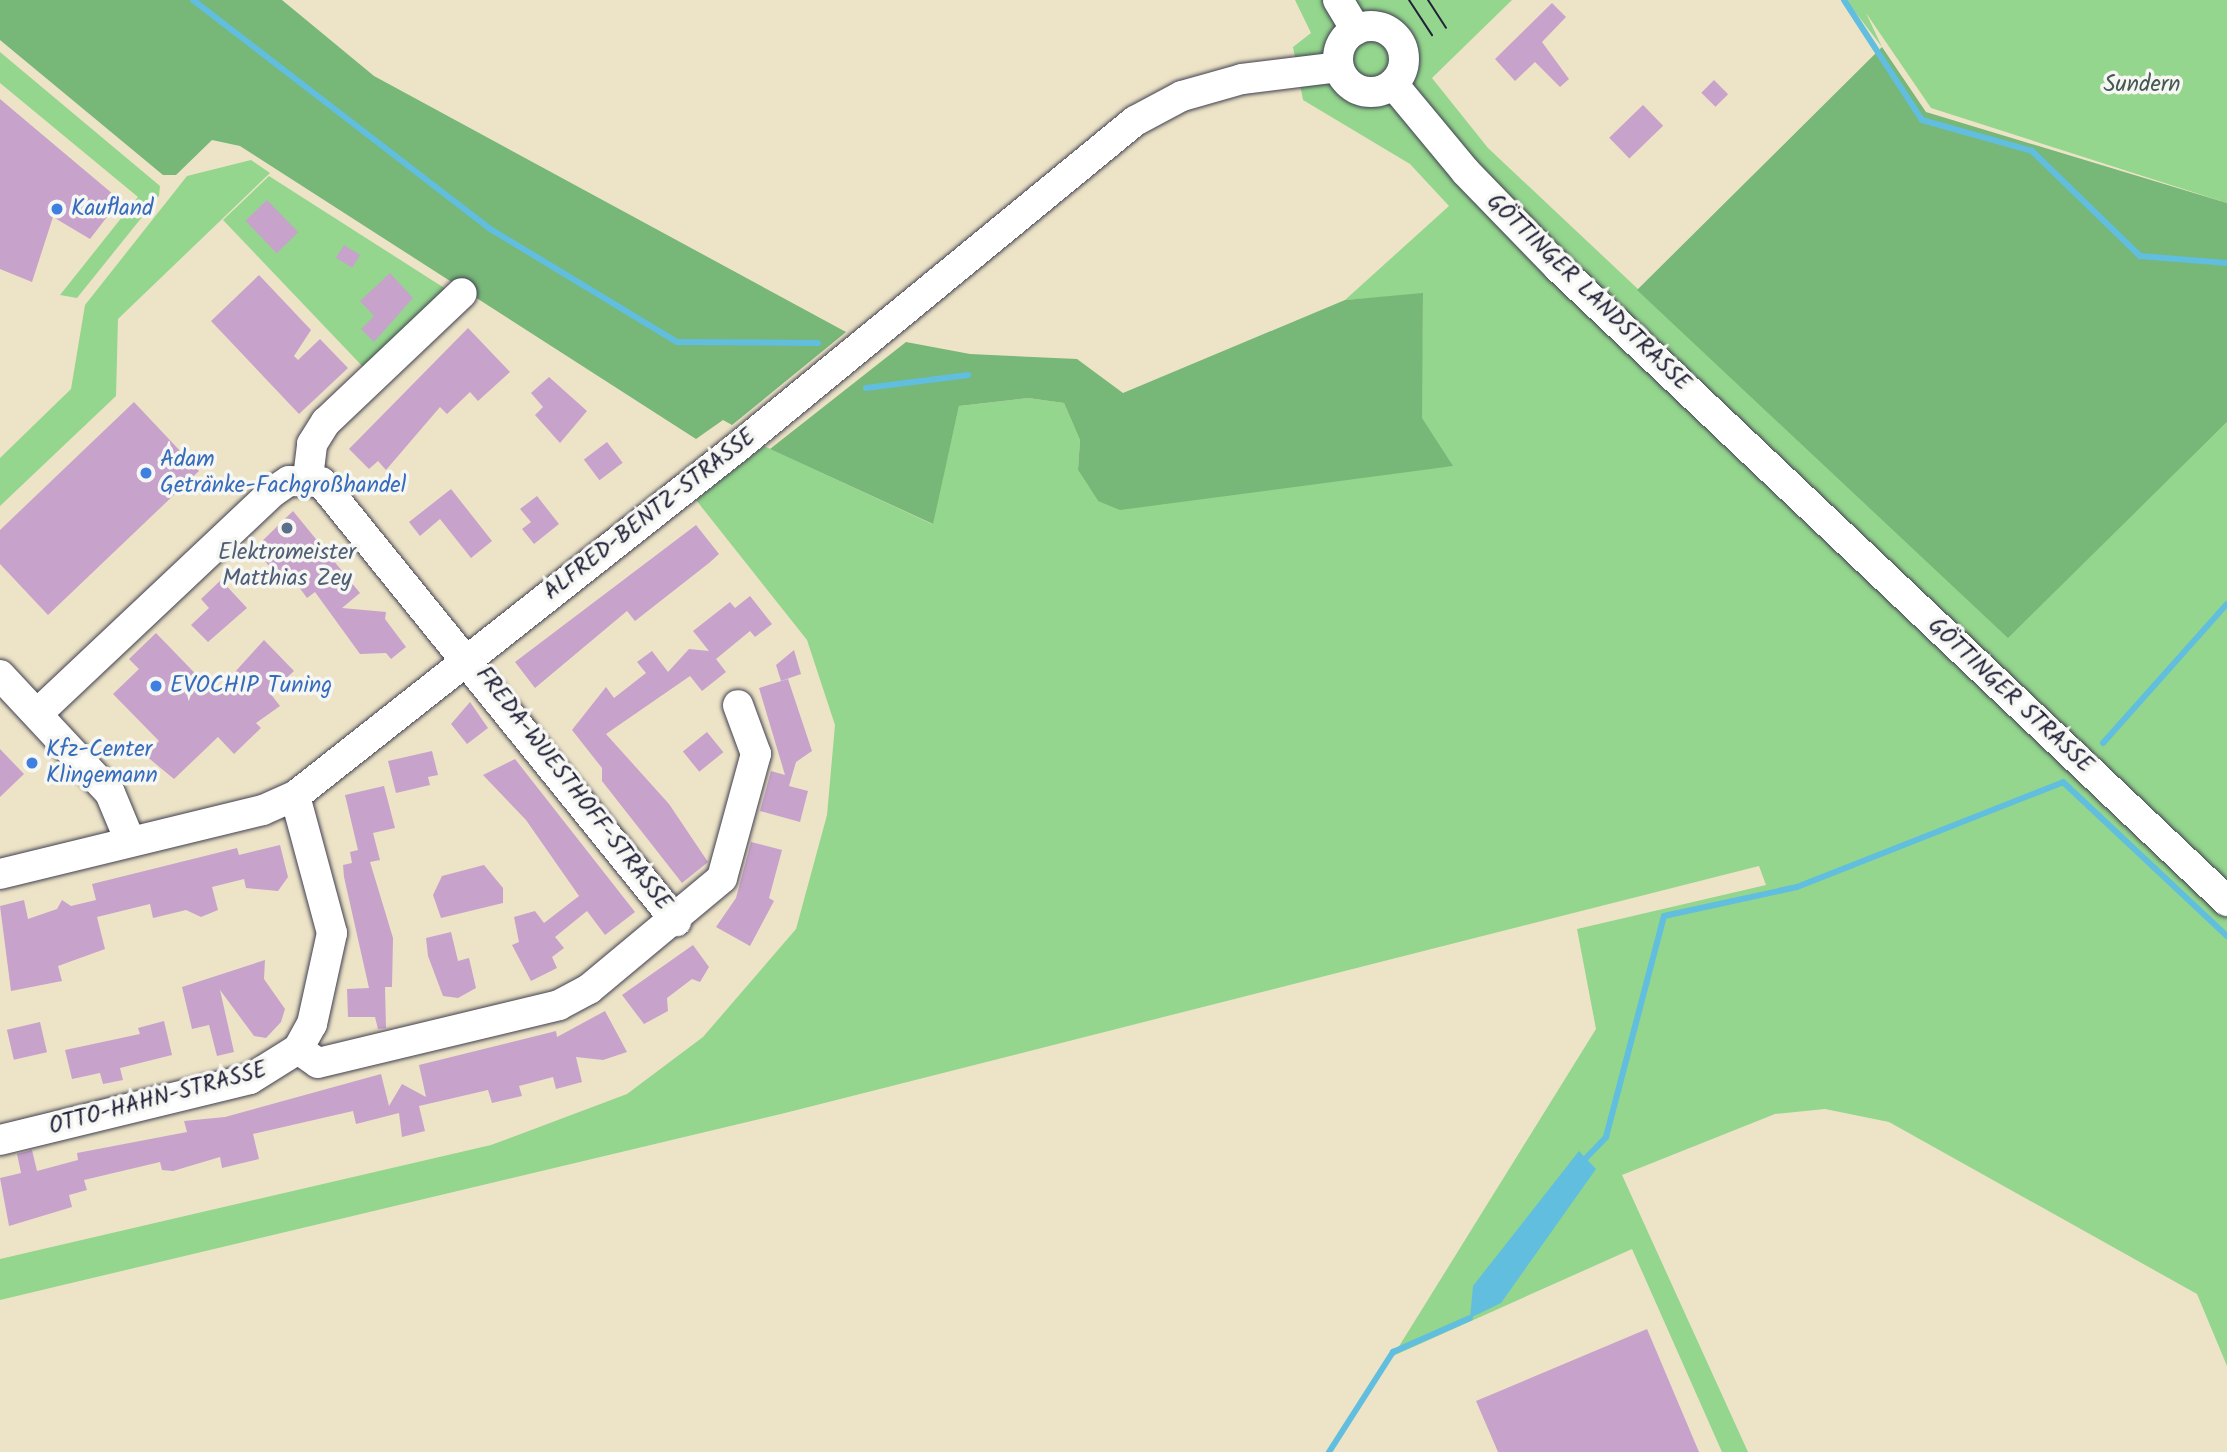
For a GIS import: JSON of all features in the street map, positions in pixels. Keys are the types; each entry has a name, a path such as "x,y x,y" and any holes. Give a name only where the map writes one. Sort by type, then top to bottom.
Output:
{"street":[{"path":"1338,0 1356,30"},
{"path":"1376,26 1395,36 1404,56 1394,84 1382,91 1355,89 1338,67 1343,42 1356,30 1376,26"},
{"name":"ALFRED-BENTZ-STRASSE","path":"0,874 263,810 295,796 1135,121 1182,96 1242,79 1338,67"},
{"name":"GÖTTINGER LANDSTRASSE","path":"1394,84 1549,258 1793,492"},
{"path":"37,714 274,491 308,478 312,444 326,422 462,293"},
{"name":"FREDA-WUESTHOFF-STRASSE","path":"308,478 336,493 676,921"},
{"name":"GÖTTINGER STRASSE","path":"1793,492 2227,901"},
{"path":"0,675 110,793 130,841"},
{"name":"FREDA-WUESTHOFF-STRASSE","path":"298,1049 318,1063 559,1005 589,989 676,921 722,878 756,754 738,705"},
{"path":"295,796 332,933 312,1024 298,1049"},
{"name":"OTTO-HAHN-STRASSE","path":"0,1140 250,1079 298,1049"}],"green space":[{"path":"0,0 282,0 374,76 846,332 732,425 723,420 696,439 240,146 212,140 176,175 163,175 0,40"},
{"path":"1295,0 1512,0 1432,78 1488,148 2008,637 2227,422 2227,1366 2197,1294 1889,1122 1825,1109 1775,1114 1622,1175 1748,1452 1722,1452 1632,1249 1393,1356 1596,1029 1577,929 1766,885 1759,866 785,1113 0,1300 0,1259 491,1145 627,1094 703,1037 796,929 827,815 835,725 807,640 696,500 764,446 932,524 959,406 1028,398 1064,403 1080,440 1078,470 1098,501 1452,466 1421,418 1423,294 1345,300 1449,206 1410,164 1303,100 1293,47 1311,33"},
{"name":"Sundern","path":"1846,0 2227,0 2227,203 1931,108 1866,13 1882,47"},
{"path":"1882,47 1926,112 2227,203 2227,422 2008,638 1637,290"},
{"path":"0,52 160,186 159,196 77,298 60,295 138,197 0,83"},
{"path":"251,160 270,173 118,319 116,396 0,506 0,458 71,389 85,305 187,176"},
{"path":"269,176 449,291 366,370 223,220"},
{"path":"1423,293 1422,418 1453,466 1120,510 1098,501 1078,470 1080,440 1064,403 1028,398 959,406 933,524 770,449 906,342 970,354 1077,359 1123,393 1345,300"}],"water":[{"path":"1579,1151 1596,1169 1501,1303 1470,1318 1473,1286"}],"building":[{"path":"1552,3 1566,17 1542,42 1569,79 1560,87 1535,62 1515,81 1495,59"},
{"path":"1714,80 1728,94 1715,107 1701,93"},
{"name":"Kaufland","path":"0,99 120,200 90,239 53,217 32,282 0,269"},
{"path":"1643,105 1663,126 1629,159 1609,138"},
{"path":"267,200 298,232 277,253 245,221"},
{"path":"344,245 360,255 352,268 336,258"},
{"path":"390,273 413,298 374,342 361,329 374,316 360,301"},
{"path":"259,275 311,330 294,356 298,360 320,339 348,368 299,414 211,321"},
{"path":"468,328 510,372 478,401 470,392 447,414 440,407 386,470 378,461 369,469 349,449"},
{"path":"549,377 587,411 560,443 535,415 543,407 531,393"},
{"path":"134,402 199,471 48,615 0,564 0,530"},
{"path":"607,442 623,463 599,480 584,459"},
{"path":"451,489 492,541 471,558 440,519 420,536 409,522"},
{"path":"537,496 559,524 534,544 522,529 531,522 520,509"},
{"path":"293,511 360,593 342,608 386,612 385,619 406,647 391,659 386,653 360,654 315,592 307,598 288,572 272,569 254,549"},
{"path":"696,525 719,554 635,621 627,611 535,688 515,662"},
{"path":"221,580 247,608 208,642 191,625 209,608 201,599"},
{"path":"750,596 772,624 755,637 750,631 716,659 726,672 702,691 690,676 606,734 669,804 708,862 682,883 602,781 602,768 572,730 606,687 614,698 646,673 637,662 652,651 668,672 689,649 709,651 693,631 730,602 735,608"},
{"path":"156,633 215,694 264,640 294,671 270,693 280,706 256,723 261,728 234,754 218,737 174,779 145,755 159,741 113,694 139,669 129,659"},
{"path":"794,650 801,674 781,681 776,665"},
{"path":"788,679 812,751 796,762 789,786 808,791 800,822 760,811 771,771 785,775 759,688"},
{"path":"470,702 488,728 467,744 451,724"},
{"path":"707,732 723,752 699,772 683,752"},
{"path":"0,749 24,774 0,797"},
{"path":"432,751 438,775 428,777 430,785 396,793 388,761"},
{"path":"515,759 635,912 605,935 587,911 555,937 564,948 552,957 557,968 531,981 512,945 519,942 514,917 535,911 544,923 579,896 526,820 483,775"},
{"path":"384,786 395,828 373,833 380,860 370,862 393,938 392,987 385,987 386,1028 378,1029 375,1017 348,1017 347,989 369,988 343,865 352,863 350,852 358,850 345,795"},
{"path":"751,842 782,850 769,898 774,901 750,946 716,927 736,898"},
{"path":"280,845 288,877 278,891 246,888 244,879 212,887 218,910 201,917 186,910 153,918 150,904 97,917 105,949 58,966 62,981 11,991 0,906 24,900 28,919 57,909 62,900 71,906 96,900 92,884 237,848 239,855"},
{"path":"484,865 503,888 503,903 441,918 433,895 442,876"},
{"path":"451,932 458,961 469,958 476,988 458,998 443,996 428,956 426,938"},
{"path":"693,945 709,967 700,982 692,979 667,998 668,1011 644,1024 622,995"},
{"path":"265,960 264,979 285,1009 281,1022 266,1038 254,1036 220,990 234,1052 217,1056 209,1025 192,1029 182,987"},
{"path":"605,1011 627,1052 603,1060 576,1057 582,1082 556,1089 553,1077 519,1086 522,1096 492,1103 488,1090 419,1106 425,1131 402,1137 399,1113 356,1124 353,1111 253,1134 259,1159 222,1168 220,1157 173,1171 162,1170 160,1162 84,1180 87,1190 69,1195 72,1207 9,1226 0,1178 21,1173 17,1154 32,1150 37,1171 78,1160 77,1153 187,1132 184,1121 225,1117 381,1074 389,1106 402,1084 426,1097 419,1065 556,1031 557,1037"},
{"path":"164,1021 172,1055 120,1068 123,1080 103,1084 100,1073 72,1079 65,1050 140,1034 138,1028"},
{"path":"40,1022 47,1052 14,1060 7,1030"},
{"path":"1647,1329 1699,1452 1498,1452 1476,1401"}],"waterway":[{"path":"193,0 492,230 677,342 818,343"},
{"path":"1844,0 1922,120 2032,151 2140,256 2227,263"},
{"path":"866,388 968,375"},
{"path":"2103,743 2227,604"},
{"path":"1586,1158 1606,1137 1664,916 1797,887 2063,782 2227,936"},
{"path":"1329,1452 1393,1352 1470,1318"}],"tram line":[{"path":"1409,0 1432,35"},
{"path":"1428,0 1446,28"}],"place":[{"name":"Kaufland","path":"57,209"},
{"name":"Adam Getränke-Fachgroßhandel","path":"146,473"},
{"name":"Elektromeister Matthias Zey","path":"287,528"},
{"name":"EVOCHIP Tuning","path":"156,686"},
{"name":"Kfz-Center Klingemann","path":"32,763"}]}
